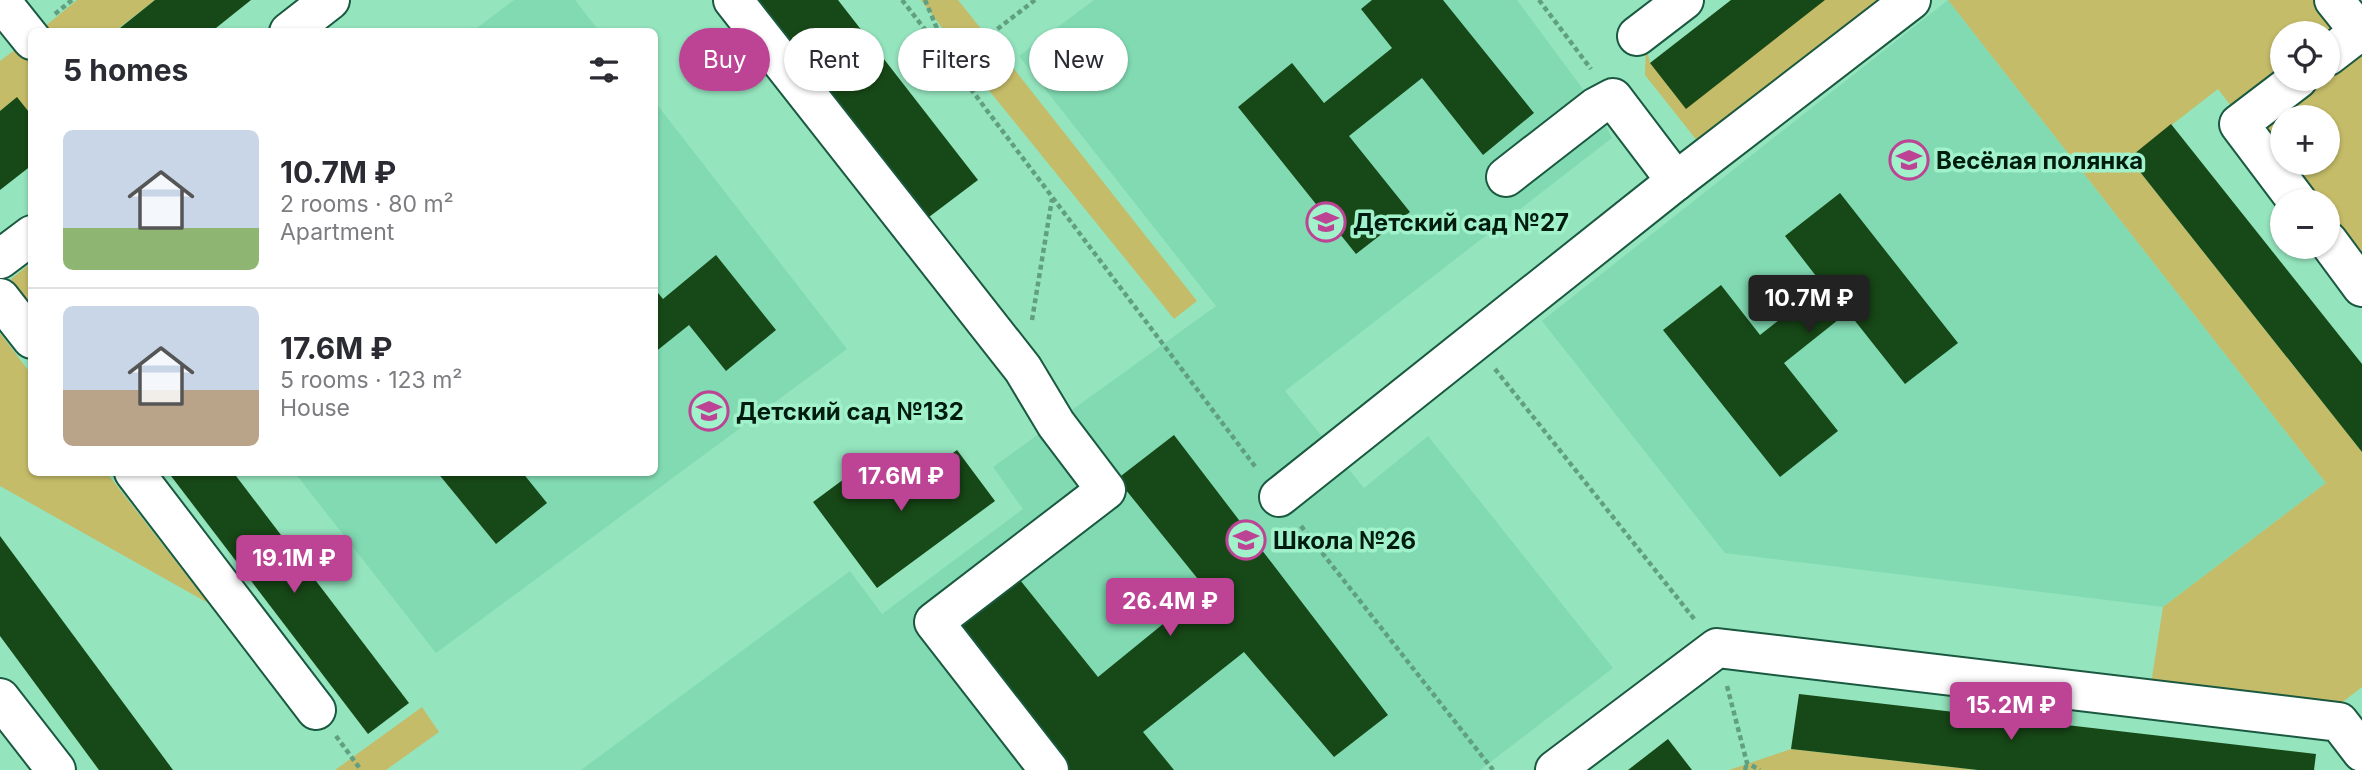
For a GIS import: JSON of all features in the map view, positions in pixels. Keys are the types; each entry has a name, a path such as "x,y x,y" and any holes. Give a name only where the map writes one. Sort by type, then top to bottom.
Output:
{"lane":[{"path":"0,0 28,35"},
{"path":"294,28 330,0"},
{"path":"733,0 1023,369 1056,424 1106,490 934,622 1049,770"},
{"path":"1637,36 1684,0"},
{"path":"1279,497 1676,181 1911,0"},
{"path":"2334,0 2361,34 2340,48"},
{"path":"2282,91 2238,124 2288,189"},
{"path":"1506,177 1595,107 1613,97 1676,181"},
{"path":"0,260 28,237"},
{"path":"2340,258 2362,287"},
{"path":"0,298 28,334"},
{"path":"137,476 326,723"},
{"path":"1555,770 1717,648 2350,712 2362,752"},
{"path":"0,698 56,770"}],"path":[{"path":"902,0 924,28"},
{"path":"925,0 937,28"},
{"path":"999,28 1035,0"},
{"path":"1539,0 1613,97"},
{"path":"972,91 1279,497 1493,770"},
{"path":"1023,369 1052,199"},
{"path":"1473,341 1717,648 1747,763 1745,770"},
{"path":"326,723 361,770"},
{"path":"1747,763 1760,770"}],"shaded area":[{"path":"77,0 155,0 119,28 43,28"},
{"path":"514,0 575,0 597,28 477,28"},
{"path":"921,0 958,0 980,28 942,28"},
{"name":"Школа №26","path":"1094,0 1517,0 1596,107 1612,138 1285,391 1364,488 1428,436 1613,668 1480,770 581,770 850,571 882,614 1023,509 993,467 1216,306 1047,91 1128,91 1128,28 1056,28"},
{"path":"1825,0 1891,0 1702,147 1645,75 1646,45 1650,63"},
{"name":"Весёлая полянка","path":"1948,0 2326,483 2163,607 1725,553 1542,321"},
{"path":"1948,0 2326,0 2362,45 2362,279 2340,249 2340,189 2294,189 2283,175 2340,175 2340,105 2270,105 2270,158 2218,89 2129,158 2362,452 2362,687 2335,708 2151,684 2163,607 2326,483"},
{"path":"28,40 28,112 17,98 0,111 0,61"},
{"name":"Школа №26","path":"1029,49 1029,69 1019,56"},
{"path":"1015,70 1197,301 1174,319 989,91 1015,91"},
{"name":"Детский сад №132","path":"658,106 847,349 436,653 297,476 658,476"},
{"path":"28,265 28,302 11,279"},
{"path":"0,333 28,370 28,476 109,476 208,603 0,486"},
{"path":"422,707 439,732 386,770 335,770"},
{"path":"1791,749 1978,770 1729,770"}],"building":[{"path":"155,0 251,0 216,28 120,28"},
{"path":"755,0 838,0 860,28 784,28 784,38"},
{"path":"1372,0 1443,0 1534,113 1483,155 1422,78 1349,136 1410,212 1356,254 1238,107 1292,63 1324,103 1392,48 1361,9"},
{"path":"1731,0 1825,0 1686,109 1650,63"},
{"path":"884,59 898,77 898,91 909,91 978,180 925,220 825,91 884,91"},
{"path":"17,97 28,111 28,168 0,190 0,111"},
{"path":"2171,124 2270,248 2270,259 2278,259 2362,364 2362,452 2129,158"},
{"path":"1840,193 1958,343 1905,384 1848,312 1784,363 1838,431 1780,477 1663,330 1721,285 1760,335 1823,285 1785,236"},
{"path":"716,255 776,330 726,371 689,325 658,350 658,293 663,299"},
{"path":"1174,435 1388,715 1334,757 1244,652 1143,732 1174,770 1070,770 949,621 1012,570 1098,677 1206,589 1117,479"},
{"path":"957,450 995,501 877,588 813,502 875,456 901,491"},
{"path":"171,476 236,476 409,703 368,734"},
{"path":"440,476 525,476 547,503 496,544"},
{"path":"0,536 173,770 99,770 0,636"},
{"path":"1799,694 2316,754 2314,770 1978,770 1791,749"},
{"path":"1668,739 1692,770 1628,770"}],"place":[{"name":"Весёлая полянка","path":"1909,160"},
{"name":"Детский сад №27","path":"1326,222"},
{"name":"Детский сад №132","path":"709,411"},
{"name":"Школа №26","path":"1246,540"}]}
